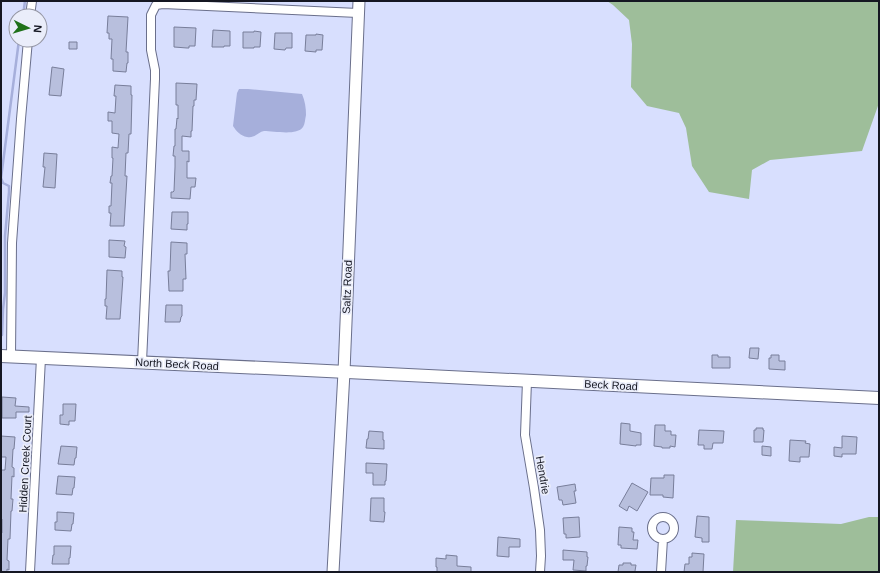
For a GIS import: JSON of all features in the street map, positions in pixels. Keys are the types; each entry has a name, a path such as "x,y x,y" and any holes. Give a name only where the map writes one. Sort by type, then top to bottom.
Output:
{"main road":[{"name":"North Beck Road","path":"6,356 344,372"},
{"name":"Beck Road","path":"344,372 879,398"}],"street":[{"name":"Saltz Road","path":"333,572 344,372 359,1"},
{"path":"142,362 155,79 155,70 151,50 151,14 156,5 163,4 358,13"},
{"name":"North Beck Road","path":"6,356 12,243 27,48"},
{"name":"Hidden Creek Court","path":"30,572 41,358"},
{"name":"Hendrie","path":"527,381 525,435 540,530 540,572"},
{"path":"661,572 663,539"}],"green space":[{"path":"607,1 879,1 879,103 862,151 770,160 752,170 749,199 709,192 692,166 686,128 679,113 647,106 631,87 632,44 629,20"},
{"path":"869,517 879,517 879,572 733,572 736,520 841,524"}],"water":[{"path":"239,89 302,94 306,112 303,127 300,130 291,132 264,131 249,137 241,134 233,126 237,93"}],"building":[{"path":"108,16 128,17 126,52 128,52 128,63 126,72 113,71 113,59 111,59 112,39 109,39 109,33 107,33"},
{"path":"174,27 196,28 195,46 189,46 189,48 174,47"},
{"path":"213,30 230,31 230,46 212,47"},
{"path":"243,32 261,32 260,47 243,48"},
{"path":"275,33 292,33 292,48 286,48 285,50 274,49"},
{"path":"306,35 323,35 322,50 316,50 316,52 305,51"},
{"path":"69,42 77,42 77,49 69,49"},
{"path":"52,67 64,69 61,96 49,95"},
{"path":"176,83 197,84 196,100 194,100 193,106 191,137 182,136 182,151 189,151 189,162 187,161 187,178 196,178 195,187 191,187 190,199 171,198 171,192 174,191 175,156 173,156 175,146 175,129 177,118 178,119 178,105 176,105"},
{"path":"115,85 131,86 132,95 131,134 129,134 128,153 126,153 125,176 127,176 124,226 110,226 111,213 109,213 109,206 111,206 112,183 110,183 113,158 112,147 118,148 119,134 112,133 112,121 108,121 108,112 115,113"},
{"path":"44,153 57,154 55,188 43,187 45,167 43,167"},
{"path":"172,212 188,212 187,230 171,229"},
{"path":"109,240 125,241 125,258 109,257"},
{"path":"171,242 187,243 187,254 185,254 186,279 183,279 183,291 169,291 168,271 170,271"},
{"path":"107,270 122,271 123,277 120,319 106,319 107,306 105,306 105,299"},
{"path":"166,305 182,305 182,316 180,322 165,322"},
{"path":"750,348 759,348 758,359 749,358"},
{"path":"712,355 718,355 718,357 730,357 730,368 712,368"},
{"path":"771,355 779,355 779,361 785,361 785,370 769,369 769,358 771,358"},
{"path":"2,397 16,398 15,406 29,407 29,412 16,412 16,418 2,418"},
{"path":"63,404 76,404 75,421 69,421 69,425 60,424 60,415 63,415"},
{"path":"621,423 630,424 630,431 641,433 641,445 636,446 620,444"},
{"path":"655,425 665,425 665,431 671,431 671,435 676,435 675,447 670,446 670,448 662,448 654,446"},
{"path":"756,428 763,428 764,430 763,442 754,442 754,430 756,430"},
{"path":"699,430 724,431 723,443 713,443 712,449 704,449 704,445 698,445"},
{"path":"369,431 383,432 384,449 366,448"},
{"path":"1,436 15,437 12,467 14,468 14,477 12,476 11,499 13,499 7,560 9,561 9,570 7,569 7,572 1,572 1,470 5,470 6,457 1,457"},
{"path":"842,436 857,437 856,454 842,454 842,457 834,456 834,447 842,448"},
{"path":"790,440 806,441 805,443 810,444 809,457 800,457 800,462 789,461"},
{"path":"61,446 77,447 74,465 58,464"},
{"path":"762,446 771,447 771,456 762,455"},
{"path":"366,463 387,464 385,485 373,485 373,473 366,473"},
{"path":"664,475 674,475 673,498 663,497 663,495 650,495 651,478 664,478"},
{"path":"58,476 75,477 72,495 56,494"},
{"path":"632,483 648,492 637,511 629,506 627,511 619,506"},
{"path":"575,484 576,491 574,491 576,503 563,505 562,500 559,500 557,487"},
{"path":"371,498 384,498 384,522 370,521"},
{"path":"57,512 74,513 71,531 55,530"},
{"path":"697,516 709,517 709,542 702,542 702,538 695,537"},
{"path":"579,517 580,537 566,538 566,534 564,534 563,518"},
{"path":"619,527 632,528 632,532 634,532 633,540 638,540 637,549 621,548 621,545 618,545"},
{"path":"498,537 520,539 520,547 509,547 509,557 497,556"},
{"path":"54,546 71,546 69,564 52,564"},
{"path":"563,550 587,552 588,557 586,571 573,570 574,560 563,560"},
{"path":"692,553 704,554 703,572 684,572 685,564 689,564 689,557 692,557"},
{"path":"446,555 457,556 457,566 471,567 471,572 437,572 436,558 446,559"},
{"path":"623,563 631,563 631,565 636,565 635,571 618,572 619,565 623,565"}],"waterway":[{"path":"24,8 25,1"},
{"path":"2,335 5,293 5,236 9,186 3,183 1,178 18,48"}]}
